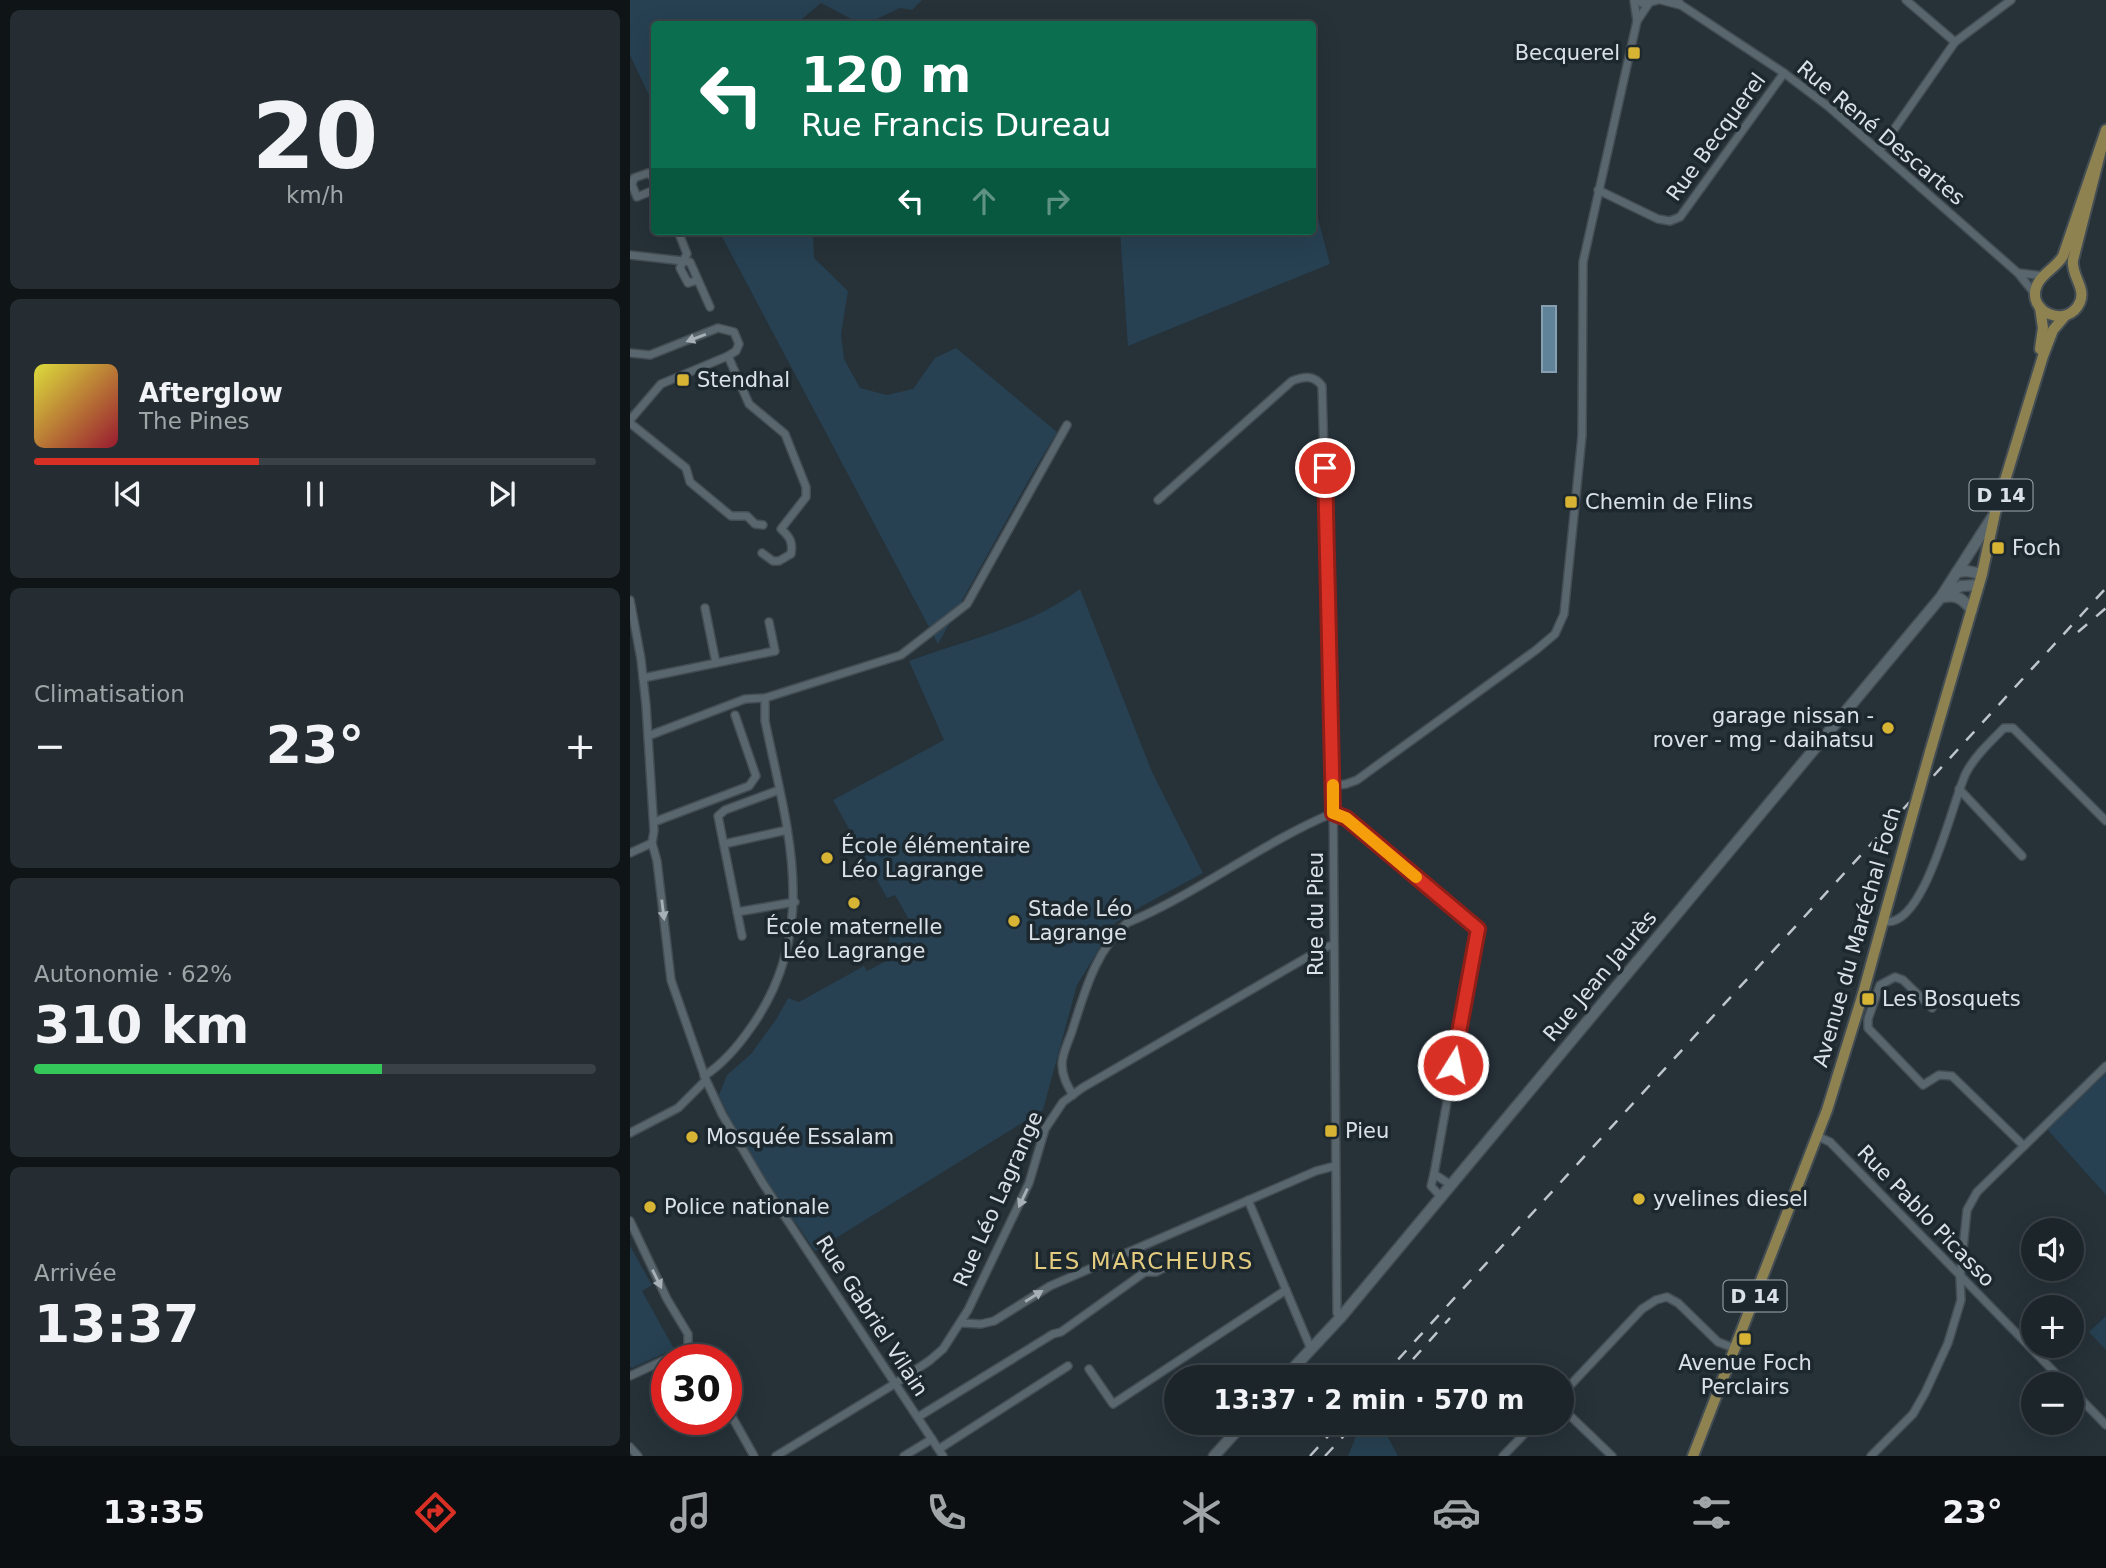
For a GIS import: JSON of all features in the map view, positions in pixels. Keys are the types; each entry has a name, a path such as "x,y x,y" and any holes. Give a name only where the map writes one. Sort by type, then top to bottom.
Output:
{"main road":[{"path":"2106,130 2072,266 2081,289 2080,302 2065,316 2052,316 2040,307 2035,295 2037,285 2061,260 2066,249 2106,130"},
{"path":"2047,274 2064,271 2075,278"},
{"name":"Avenue du Maréchal Foch","path":"2025,417 2043,333 2040,307"},
{"name":"Avenue du Maréchal Foch","path":"1693,1456 1818,1136 1862,997 1981,580 1996,513 2050,336 2065,316"},
{"name":"Rue Jean Jaurès","path":"1296,1365 1441,1197 1941,597 1996,513"},
{"path":"1957,572 1967,571 1981,580"},
{"path":"1941,597 1961,586 1981,580"},
{"path":"1941,597 1956,596 1972,610"},
{"path":"1214,1456 1233,1435"}],"street":[{"path":"1333,786 1346,785 1357,780 1536,650 1555,634 1562,621 1573,546 1581,449 1583,262 1637,21 1649,3 1634,0 1637,21"},
{"name":"Rue René Descartes","path":"1649,3 1659,0 1679,2 1829,107 2018,273 2035,295"},
{"path":"1906,0 1955,42"},
{"path":"1879,151 1955,42 2011,0"},
{"name":"Rue Becquerel","path":"1598,190 1658,219 1670,221 1680,217 1784,74"},
{"path":"651,176 648,173 634,178 632,185 637,197 651,191"},
{"path":"680,235 687,254 680,268 684,278 688,283 698,279"},
{"path":"630,256 690,262 710,307"},
{"path":"2018,273 2047,274"},
{"path":"630,353 650,355 718,328 734,332 739,344 736,351 662,384 630,422 686,468 691,482 731,516 747,516 755,524 763,525"},
{"path":"729,356 749,404 785,434 806,487 806,497 781,529 793,544 791,554 779,562 762,553"},
{"name":"Rue du Pieu","path":"1158,500 1292,381 1309,377 1318,380 1322,386 1333,786 1335,1166 1337,1313 1340,1317"},
{"path":"648,736 745,699 765,698 901,655 967,604 1067,425"},
{"name":"Rue Gabriel Vilain","path":"630,600 643,678 653,822 652,843 657,861 671,980 705,1078 722,1114 762,1182 941,1453"},
{"path":"705,608 716,663"},
{"path":"643,678 775,651 769,622"},
{"path":"630,1133 678,1108 746,1036 766,1004 787,952 795,902 794,874 765,721 765,698"},
{"path":"653,822 749,786 756,776 735,715"},
{"path":"1883,921 1893,922 1900,917 1922,890 1937,860 1967,771 1982,750 2004,729 2013,728 2106,821"},
{"path":"1959,789 2022,856"},
{"path":"742,936 718,816 779,790"},
{"path":"1073,1095 1065,1083 1062,1063 1086,987 1117,931 1250,855 1333,813 1346,818 1478,929 1432,1186 1441,1197"},
{"path":"724,844 787,830"},
{"path":"630,853 652,843"},
{"path":"737,912 795,902"},
{"name":"Rue Léo Lagrange","path":"776,1456 896,1383 943,1349 968,1310 1029,1183 1045,1129 1054,1113 1073,1095 1224,1004 1323,948 1334,945"},
{"path":"1932,1008 1903,979 1895,976 1880,985 1868,1019 1868,1028 1923,1085 1939,1075 1952,1076 2024,1146"},
{"path":"1871,1456 1909,1419 1925,1393 1956,1320 1961,1300 1967,1210 1977,1192 2106,1066"},
{"name":"Rue Pablo Picasso","path":"1818,1136 1830,1142 2054,1372"},
{"path":"961,1322 974,1324 994,1321 1050,1286 1316,1171 1335,1166"},
{"path":"1434,1174 1451,1185"},
{"path":"1248,1200 1311,1349"},
{"path":"630,1221 663,1291 688,1334 688,1344"},
{"path":"918,1417 1043,1340 1061,1332 1145,1272 1156,1272 1169,1265"},
{"path":"1089,1369 1113,1404 1286,1290"},
{"path":"1574,1381 1643,1309 1656,1300 1667,1297 1678,1303 1718,1342 1734,1348"},
{"path":"941,1453 1068,1366"},
{"path":"630,1377 651,1367"},
{"path":"2084,1402 2106,1425"},
{"path":"1574,1419 1612,1456"},
{"path":"742,1434 754,1456"},
{"path":"1503,1456 1523,1435"},
{"path":"904,1456 932,1438"},
{"path":"630,1447 638,1456"},
{"path":"1510,1448 1516,1456"}],"shaded area":[{"path":"630,0 922,0 912,10 900,8 872,21 855,21 821,3 800,21 651,21 651,100 630,55"},
{"path":"1316,211 1330,264 1128,346 1120,235 1316,235"},
{"path":"721,235 813,235 814,258 848,291 841,334 844,359 860,388 887,395 913,389 935,358 956,348 1057,432 938,644"},
{"path":"1542,306 1556,306 1556,372 1542,372"},
{"name":"Stade Léo Lagrange","path":"1080,589 1152,772 1203,873 1115,923 1077,985 1043,1110 815,1251 751,1156 719,1095 727,1075 751,1054 788,998 799,1002 864,966 867,971 888,960 890,935 911,923 895,895 887,898 833,800 944,740 909,661 1019,623 1061,602"},
{"path":"2106,1073 2106,1195 2047,1129"},
{"path":"630,1246 652,1285 642,1291 671,1344 651,1344 651,1359 632,1368"},
{"path":"2106,1316 2106,1350 2089,1332"},
{"path":"1357,1435 1387,1435 1398,1456 1348,1456"}],"railway":[{"path":"1393,1365 2106,588"},
{"path":"2078,632 2106,608"},
{"path":"1408,1365 1450,1318"},
{"path":"1310,1456 1329,1435"},
{"path":"1325,1456 1345,1435"}],"slow traffic":[{"path":"1333,785 1333,813 1346,818 1416,877"}],"place":[{"name":"Becquerel","path":"1634,53"},
{"name":"Stendhal","path":"683,380"},
{"name":"Chemin de Flins","path":"1571,502"},
{"name":"Foch","path":"1998,548"},
{"name":"garage nissan - rover - mg - daihatsu","path":"1888,728"},
{"name":"École élémentaire Léo Lagrange","path":"827,858"},
{"name":"École maternelle Léo Lagrange","path":"854,903"},
{"name":"Stade Léo Lagrange","path":"1014,921"},
{"name":"Les Bosquets","path":"1868,999"},
{"name":"Pieu","path":"1331,1131"},
{"name":"Mosquée Essalam","path":"692,1137"},
{"name":"yvelines diesel","path":"1639,1199"},
{"name":"Police nationale","path":"650,1207"},
{"name":"Avenue Foch Perclairs","path":"1745,1339"}],"district":[{"name":"LES MARCHEURS","path":"1144,1261"}],"route":[{"path":"1325,468 1333,813 1346,818 1478,929 1453,1065"}]}
